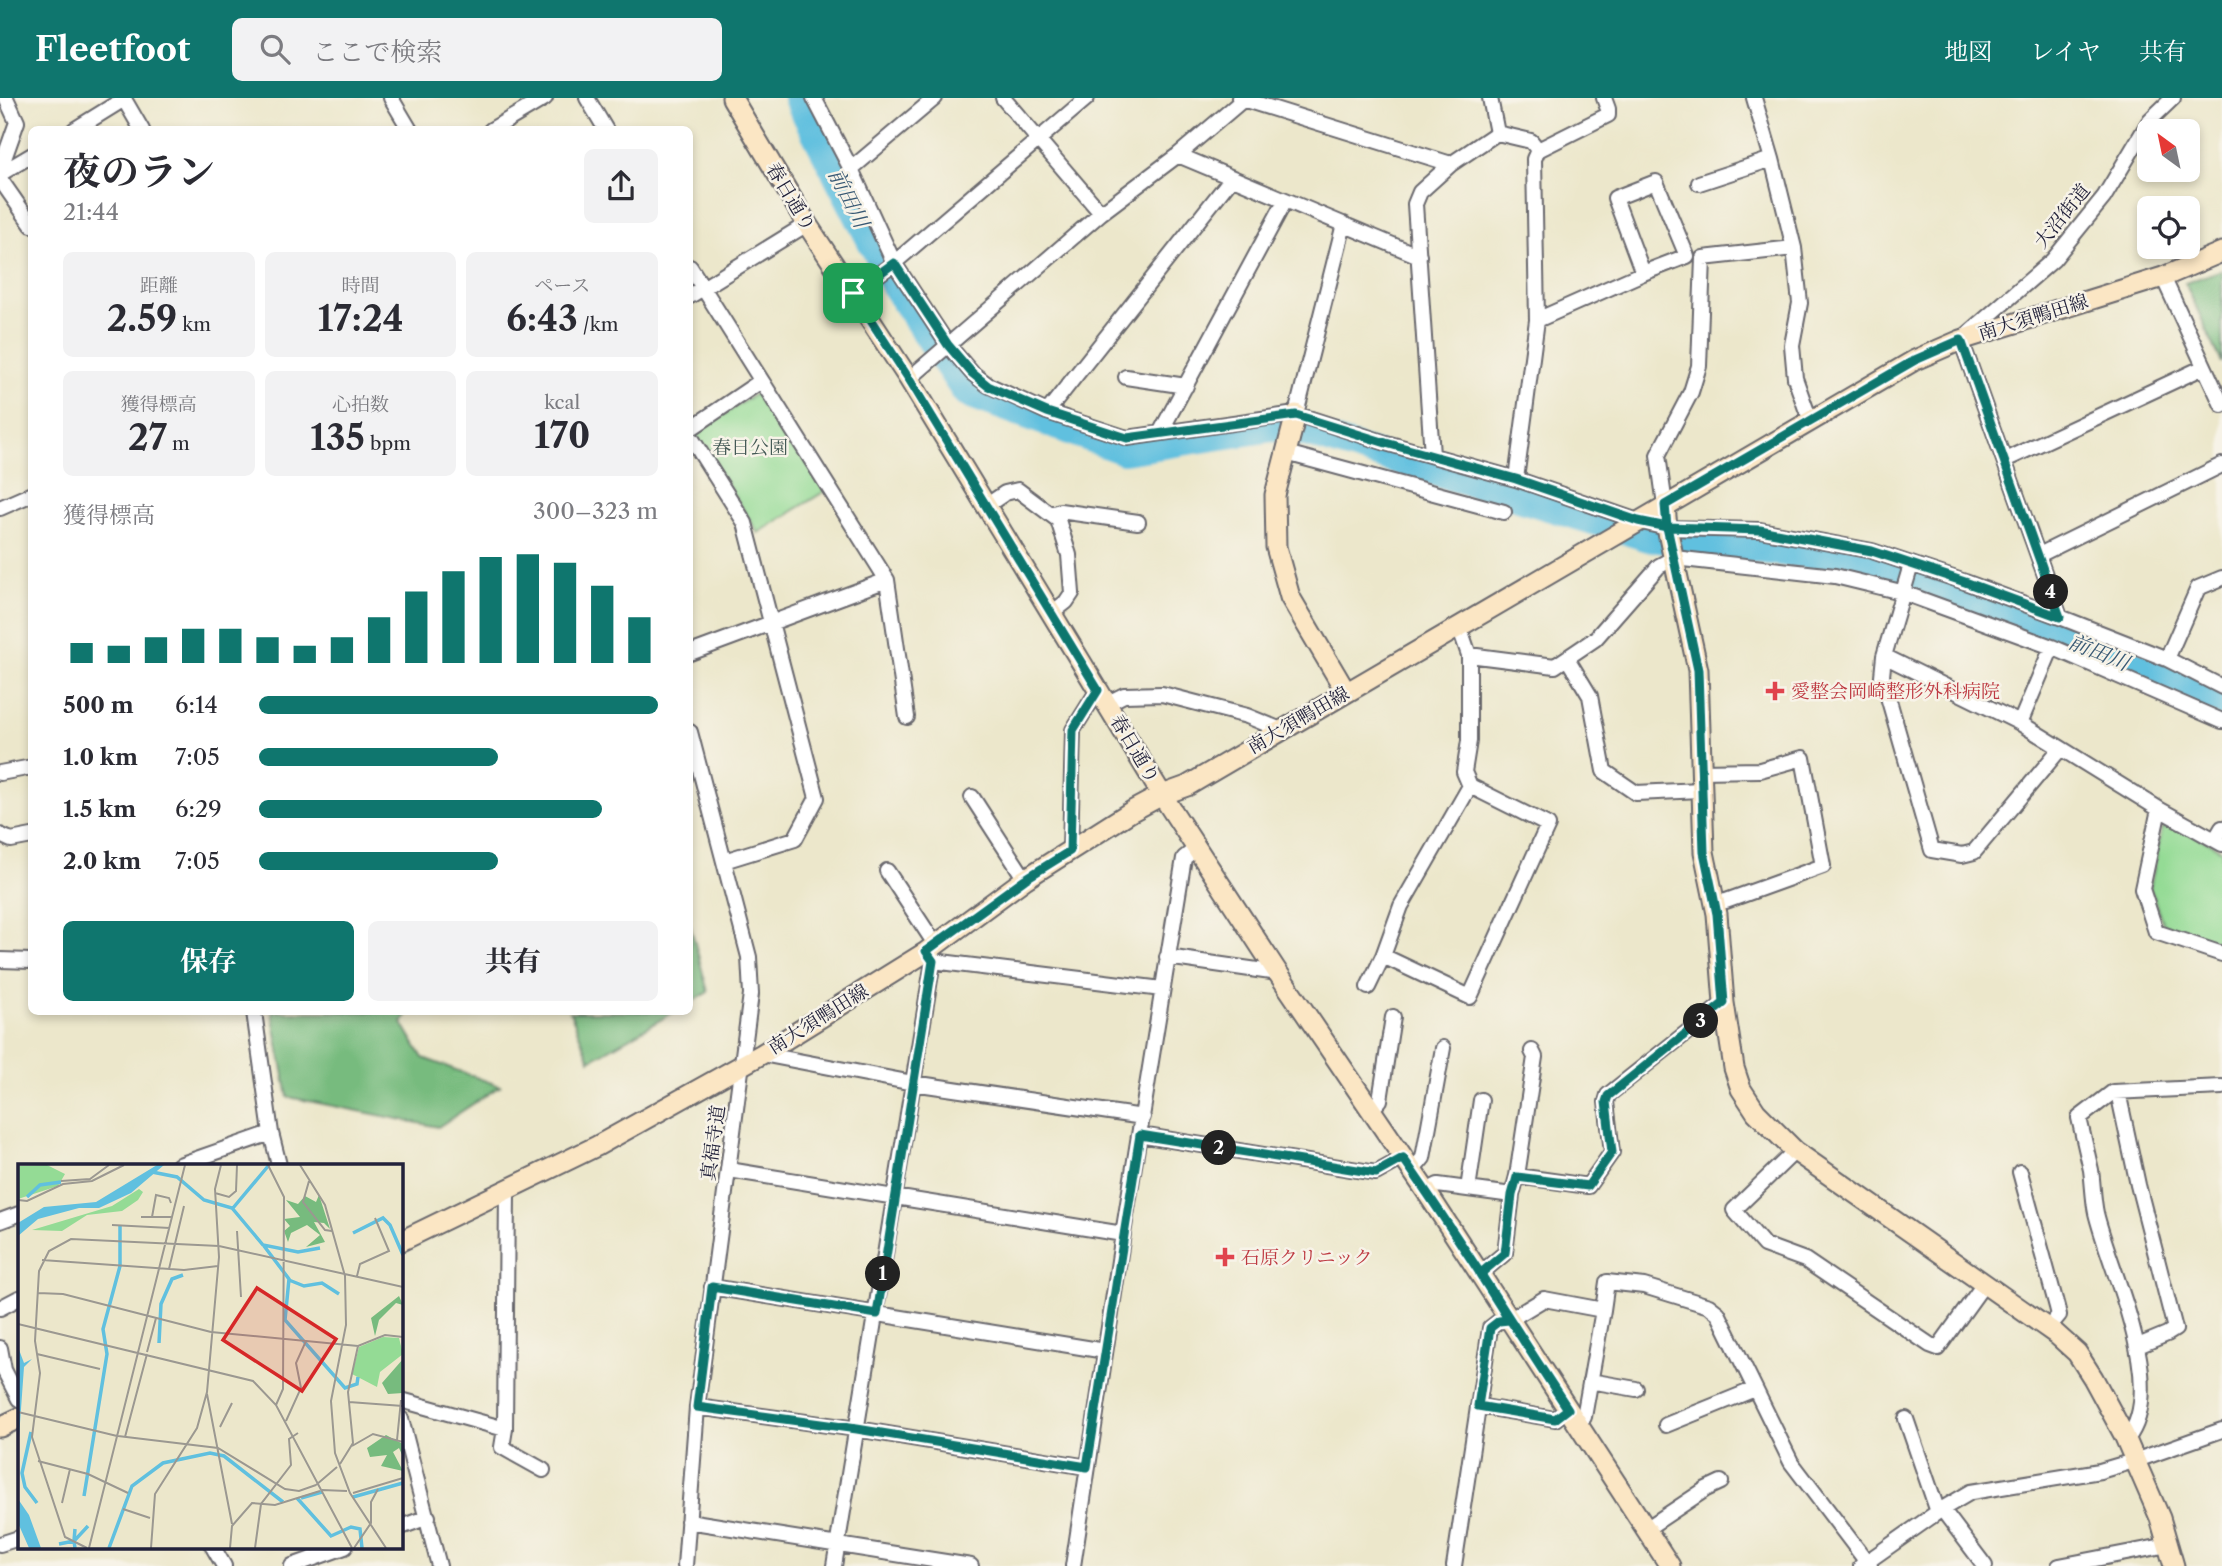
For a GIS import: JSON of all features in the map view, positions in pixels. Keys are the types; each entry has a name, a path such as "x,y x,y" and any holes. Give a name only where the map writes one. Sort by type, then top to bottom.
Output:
{"street":[{"path":"0,174 17,122 6,98"},
{"path":"391,98 408,126"},
{"path":"498,126 545,98"},
{"path":"587,98 604,126"},
{"name":"春日通り","path":"732,98 807,224 909,379 1163,795 1278,973 1426,1191 1670,1566"},
{"path":"814,98 851,169 894,263 948,345 972,373 988,386 1047,412 1127,438 1296,415 1516,479 1638,521 1667,527 1760,530 1872,551 2060,617 2167,659 2222,687"},
{"path":"851,169 935,98"},
{"path":"1003,98 1101,213"},
{"path":"853,293 894,263 1087,98"},
{"path":"1490,98 1497,132"},
{"path":"1516,479 1537,320 1534,159 1538,150 1608,115 1604,98"},
{"path":"1754,98 1794,248 1800,303 1792,345 1796,377 1812,420"},
{"name":"大沼街道","path":"1961,340 2053,260 2104,197 2150,120 2173,98"},
{"path":"81,126 126,99 140,126"},
{"path":"909,379 1101,213 1178,155 1242,99 1451,163"},
{"path":"1432,455 1415,204 1420,192 1451,163 1497,132 1531,141 1538,150"},
{"path":"1178,155 1419,256"},
{"path":"0,174 28,157"},
{"path":"1699,183 1772,159"},
{"path":"0,174 28,219"},
{"path":"1047,412 1231,178"},
{"path":"1537,320 1643,272 1688,256 1656,182 1615,198 1643,272"},
{"path":"1160,433 1285,201"},
{"path":"807,224 696,292 761,381 887,580 907,717"},
{"path":"1344,224 1275,495 1276,548 1290,597 1346,692"},
{"path":"1794,248 1703,258 1699,366 1691,392 1658,455 1667,527 1698,670 1704,852 1714,902 1724,1003 1734,1068 1741,1089 1756,1112 1795,1151 2048,1328 2077,1353 2137,1460 2174,1566"},
{"name":"南大須鴨田線","path":"402,1241 597,1146 753,1059 932,952 1025,879 1132,811 1187,786 1915,360 1961,340 2163,277 2222,252"},
{"path":"2163,277 2222,405"},
{"path":"1961,340 2060,617"},
{"path":"2005,460 2204,367"},
{"path":"1126,377 1186,386"},
{"path":"693,427 761,381"},
{"path":"693,441 745,523 817,798 795,839 724,861"},
{"path":"1288,447 1504,512"},
{"path":"2039,555 2222,465"},
{"path":"986,506 1005,493 1018,490 1058,520 1069,555 1072,593 1052,614"},
{"path":"0,508 28,496"},
{"path":"1051,514 1060,511 1138,522"},
{"path":"1469,655 1555,666 1595,639 1659,566 1674,558 1835,576 1901,592 2052,647 2222,721"},
{"path":"1911,565 1884,656 1882,676 1932,850 1962,855 1974,852 2060,749"},
{"path":"2167,659 2198,588 2222,578"},
{"path":"693,652 887,580"},
{"path":"1383,956 1470,997 1548,825 1470,786 1464,772 1469,741 1469,655 1460,626"},
{"path":"2020,723 2052,647"},
{"path":"1884,656 2020,723 2159,809 2220,837"},
{"path":"1567,658 1590,696 1604,771 1636,793 1760,770 1803,758 1823,866 1726,901 1714,902"},
{"path":"1070,851 1073,730 1103,697 1162,694 1247,716 1281,730"},
{"name":"真福寺道","path":"685,1566 697,1407 712,1287 729,1170 753,1059 751,974 693,743"},
{"path":"0,773 28,768"},
{"path":"1368,987 1383,956 1401,906 1470,786"},
{"path":"972,797 1025,879"},
{"path":"2159,809 2142,889 2156,932 2222,954"},
{"path":"0,835 11,840 28,837"},
{"path":"1073,1566 1184,858 1198,847"},
{"path":"834,1566 877,1314 932,952 887,871"},
{"path":"932,952 1162,989"},
{"path":"1167,957 1278,973"},
{"path":"0,960 28,961"},
{"path":"1517,1177 1588,1186 1612,1152 1606,1102 1608,1096 1724,1003"},
{"path":"254,1015 271,1133 279,1164"},
{"path":"1371,1110 1380,1100 1393,1017"},
{"path":"1140,1135 1376,1173 1408,1165 1423,1158 1443,1048"},
{"path":"1480,1274 1505,1253 1535,1057 1532,1051"},
{"path":"753,1059 1143,1117"},
{"path":"2127,1439 2136,1428 2142,1381 2138,1346 2096,1212 2091,1171 2078,1118 2112,1092 2222,1087"},
{"path":"2118,1092 2138,1185 2175,1329 2138,1346"},
{"path":"1468,1189 1481,1100"},
{"path":"182,1164 271,1133"},
{"path":"1795,1151 1734,1210 1764,1245 1805,1260 1937,1348 1984,1284"},
{"path":"729,1170 1123,1234"},
{"path":"2020,1172 2059,1315 2048,1328"},
{"path":"1426,1191 1438,1185 1512,1195"},
{"path":"506,1190 505,1429 502,1447 543,1470"},
{"path":"0,1221 18,1214"},
{"path":"1478,1406 1555,1419 1584,1417 1607,1282 1644,1286 1709,1306 1718,1313 1791,1462 1866,1565 1940,1510 1971,1492 2100,1471 2222,1430"},
{"path":"712,1287 1105,1351"},
{"path":"0,1308 18,1299"},
{"path":"1454,1566 1490,1328 1544,1299 1602,1310"},
{"path":"0,1348 4,1370 18,1397"},
{"path":"1590,1381 1636,1389"},
{"path":"1666,1425 1755,1389"},
{"path":"402,1400 505,1429"},
{"path":"697,1407 857,1429 1087,1467"},
{"path":"0,1427 18,1418"},
{"path":"1906,1419 1940,1510 1984,1566"},
{"path":"402,1423 439,1566"},
{"path":"1646,1529 1721,1482"},
{"path":"402,1527 428,1517"},
{"path":"688,1521 971,1566"},
{"path":"0,1544 18,1538"},
{"path":"2059,1566 2168,1545"},
{"path":"214,1548 223,1566"},
{"path":"292,1566 342,1548"}],"green space":[{"path":"2222,270 2222,363 2185,283"},
{"name":"春日公園","path":"761,390 825,491 758,533 695,434"},
{"path":"2173,823 2222,850 2222,943 2163,924 2150,888 2162,829"},
{"path":"693,936 708,992 693,1001"},
{"path":"273,1015 407,1015 402,1023 423,1058 500,1086 438,1127 288,1097"},
{"path":"571,1015 669,1015 590,1060"}],"waterway":[{"name":"前田川","path":"797,98 894,286 966,393 1124,451 1273,428 1306,433 1649,538 1843,559 1929,582 2147,669 2222,703"}],"place":[{"name":"愛整会岡崎整形外科病院","path":"1775,691"},
{"name":"石原クリニック","path":"1225,1257"}],"route":[{"path":"853,293 894,263 948,345 972,373 988,386 1047,412 1127,438 1296,415 1516,479 1638,521 1667,527 1760,530 1872,551 2060,617 1961,340 1915,360 1665,505 1667,527 1698,670 1704,852 1717,914 1724,1003 1608,1096 1606,1102 1612,1152 1588,1186 1517,1177 1512,1195 1505,1253 1480,1274 1509,1320 1499,1321 1490,1328 1478,1406 1555,1419 1563,1414 1568,1409 1509,1320 1426,1191 1403,1158 1386,1170 1376,1173 1140,1135 1087,1467 857,1429 697,1407 712,1287 877,1314 933,961 926,951 1025,879 1070,851 1073,730 1098,690 909,379 853,293"}]}
